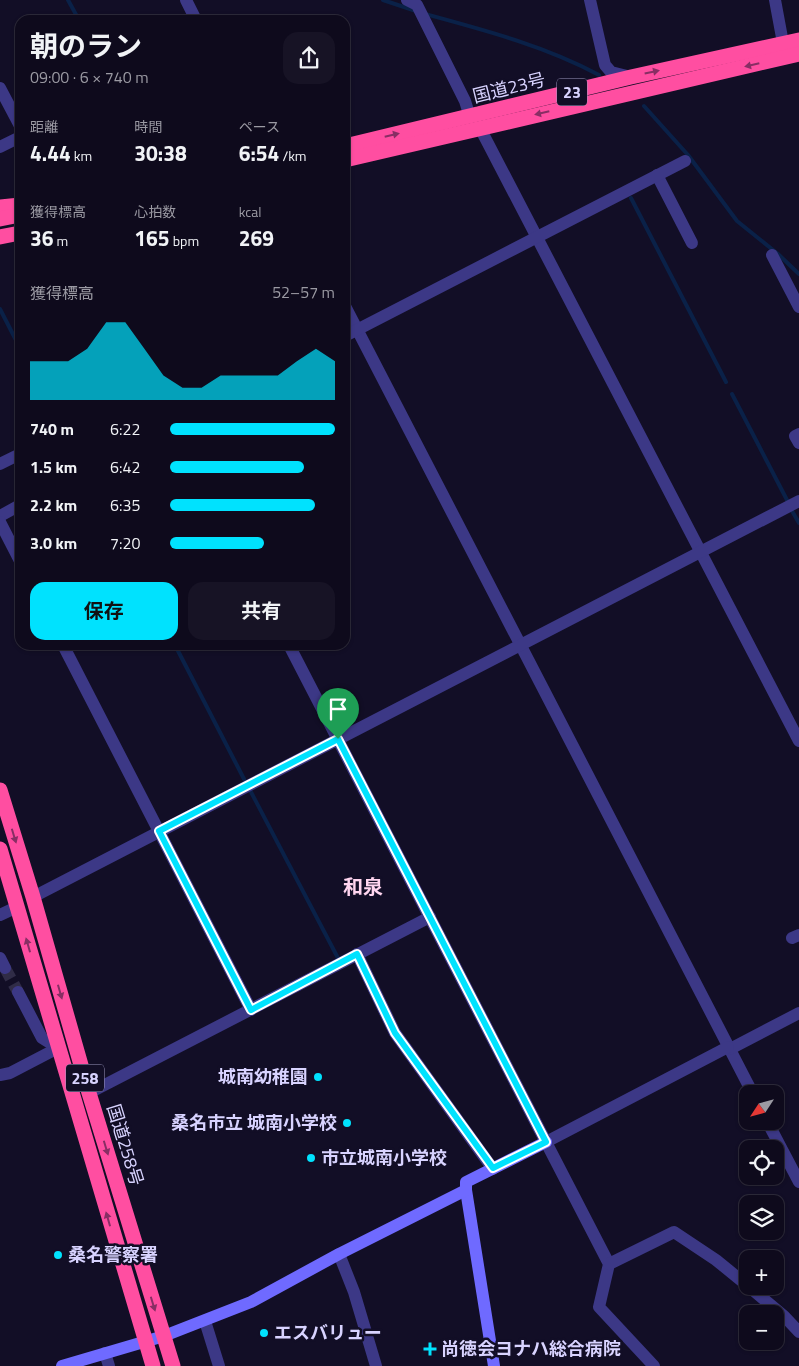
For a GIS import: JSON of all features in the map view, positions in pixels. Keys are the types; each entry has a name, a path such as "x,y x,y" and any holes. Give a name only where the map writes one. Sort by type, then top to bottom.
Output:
{"highway":[{"name":"国道23号","path":"350,159 631,77 799,40"},
{"name":"国道23号","path":"350,145 475,122 799,54"},
{"path":"0,207 15,206"},
{"path":"0,219 15,216"},
{"path":"0,236 15,234"},
{"name":"国道258号","path":"0,790 33,897 89,1094 173,1366"},
{"name":"国道258号","path":"0,849 144,1342 153,1366"}],"street":[{"path":"186,0 194,15"},
{"path":"407,0 417,5 421,12 464,101 537,237 799,741"},
{"path":"590,0 605,65 611,72 631,77"},
{"path":"775,0 783,44"},
{"path":"0,88 15,116"},
{"path":"0,147 15,140"},
{"path":"350,334 685,161"},
{"path":"657,175 692,243"},
{"path":"772,256 799,307"},
{"path":"350,316 748,1085"},
{"path":"799,434 795,436 799,444"},
{"path":"0,464 15,456"},
{"path":"33,897 799,501"},
{"path":"0,516 15,508"},
{"path":"0,522 15,551"},
{"path":"66,650 251,1010"},
{"path":"292,650 609,1264 599,1307 654,1366"},
{"path":"0,915 18,908"},
{"path":"89,1094 430,917"},
{"path":"357,954 395,1033 493,1168"},
{"path":"18,992 42,1038 58,1048"},
{"path":"494,1366 466,1182 799,1013"},
{"path":"0,1075 10,1073 58,1048"},
{"path":"772,1130 799,1182"},
{"path":"62,1366 164,1336 251,1302 339,1254 466,1190"},
{"path":"609,1264 674,1232 716,1260 739,1279"},
{"path":"339,1254 354,1292 376,1366"},
{"path":"759,1295 784,1316 799,1332"},
{"path":"205,1321 219,1366"},
{"path":"105,1353 109,1366"}],"waterway":[{"path":"68,0 76,15"},
{"path":"383,0 416,11"},
{"path":"425,14 536,47 599,75"},
{"path":"644,106 688,155 737,221 778,254 799,274"},
{"path":"631,198 726,382"},
{"path":"0,309 15,338"},
{"path":"732,394 787,500"},
{"path":"792,511 799,523"},
{"path":"178,650 244,779"},
{"path":"251,792 339,960"}],"tunnel":[{"path":"5,968 18,992"}],"place":[{"name":"城南幼稚園","path":"318,1077"},
{"name":"桑名市立 城南小学校","path":"347,1123"},
{"name":"市立城南小学校","path":"311,1158"},
{"name":"桑名警察署","path":"58,1255"},
{"name":"エスバリュー","path":"264,1333"},
{"name":"尚徳会ヨナハ総合病院","path":"430,1349"}],"district":[{"name":"和泉","path":"363,887"}],"route":[{"path":"338,739 546,1142 493,1168 395,1033 357,954 251,1010 159,831 338,739"}]}
